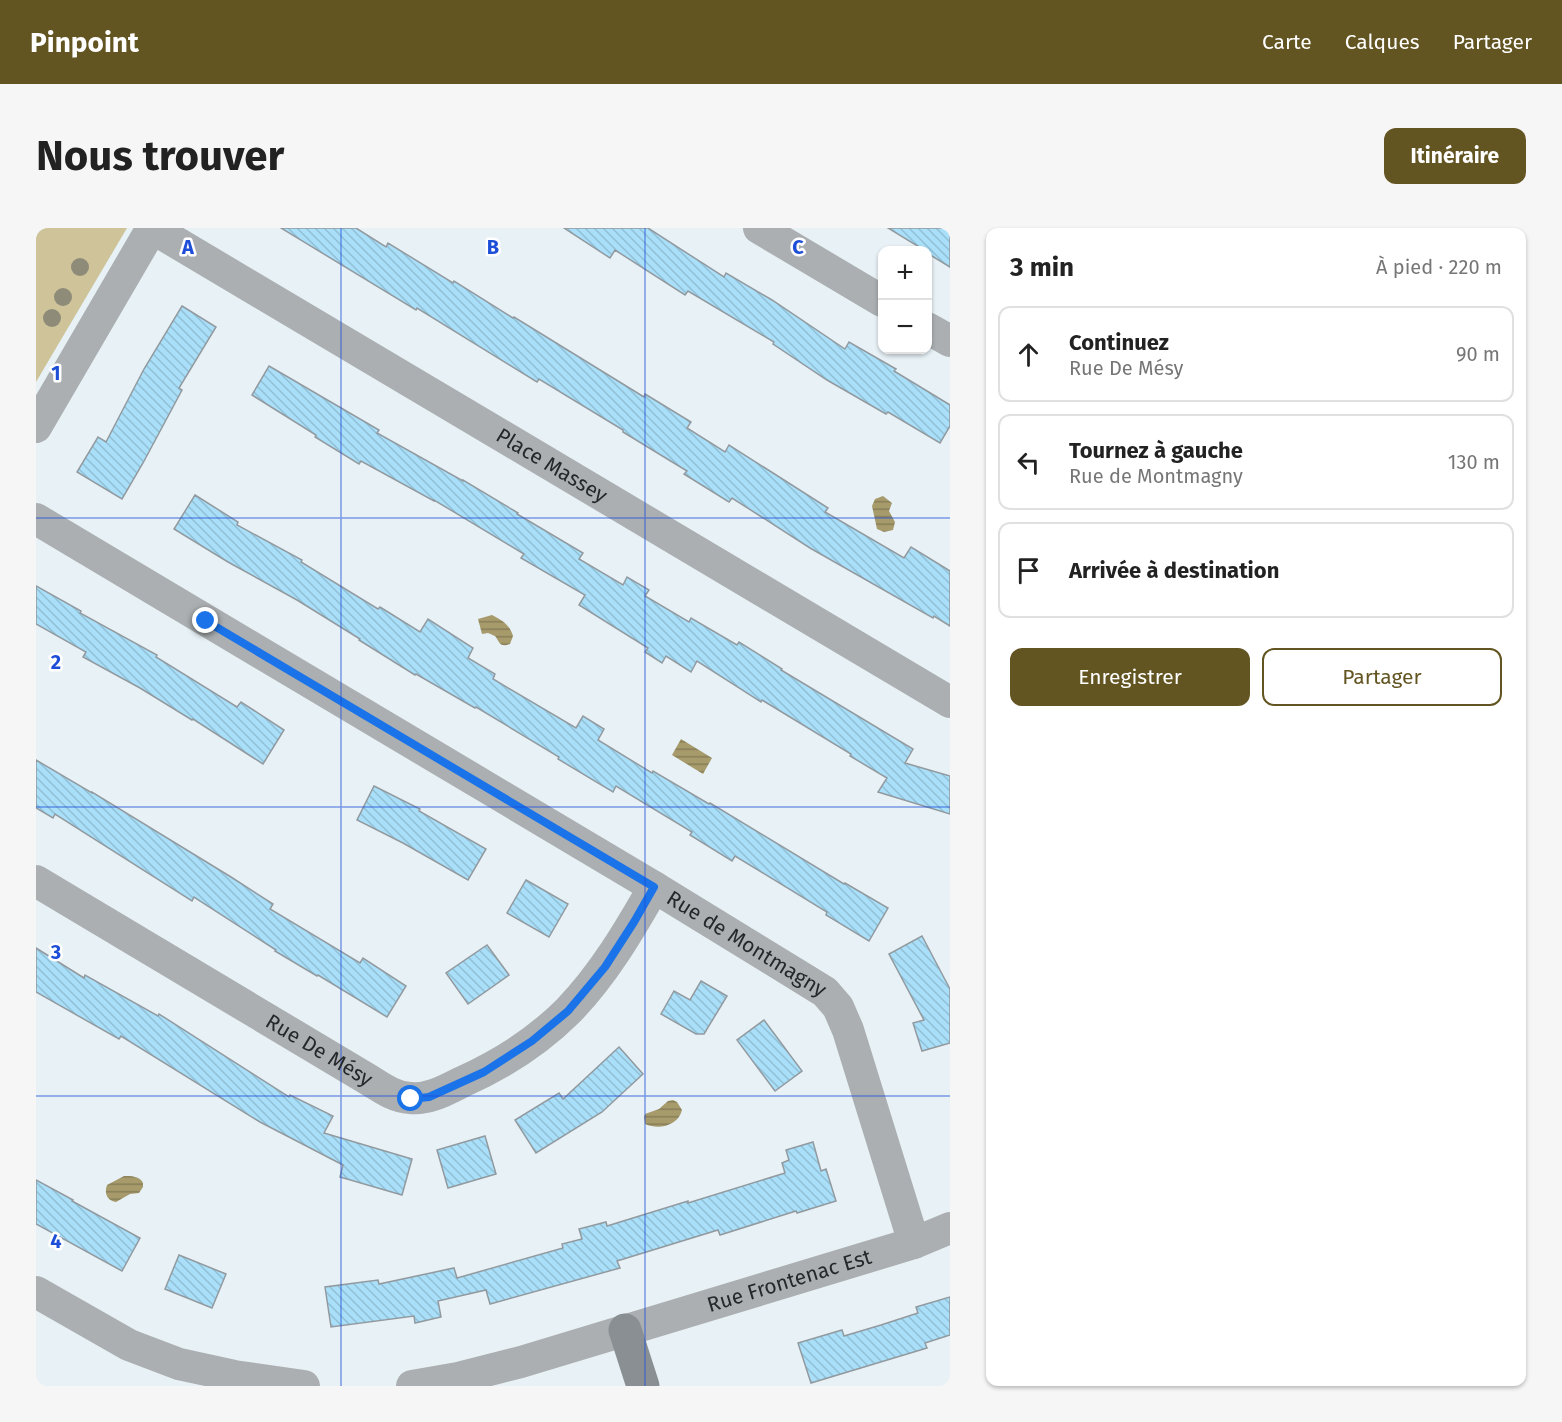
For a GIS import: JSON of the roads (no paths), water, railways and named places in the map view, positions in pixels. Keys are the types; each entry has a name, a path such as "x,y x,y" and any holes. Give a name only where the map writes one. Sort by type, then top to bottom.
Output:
{"street":[{"path":"36,427 152,228"},
{"name":"Place Massey","path":"152,228 950,702"},
{"path":"759,228 880,300"},
{"path":"932,331 950,341"},
{"name":"Rue de Montmagny","path":"36,519 654,887 825,992 838,1007 848,1030 914,1243"},
{"name":"Rue De Mésy","path":"36,881 394,1095 411,1099 429,1097 484,1072 532,1041 568,1011 605,967 654,887"},
{"name":"Rue Frontenac Est","path":"412,1386 458,1378 521,1362 914,1243 950,1228"},
{"path":"36,1292 129,1345 178,1364 234,1376 304,1386"},
{"path":"626,1330 643,1386"}]}
